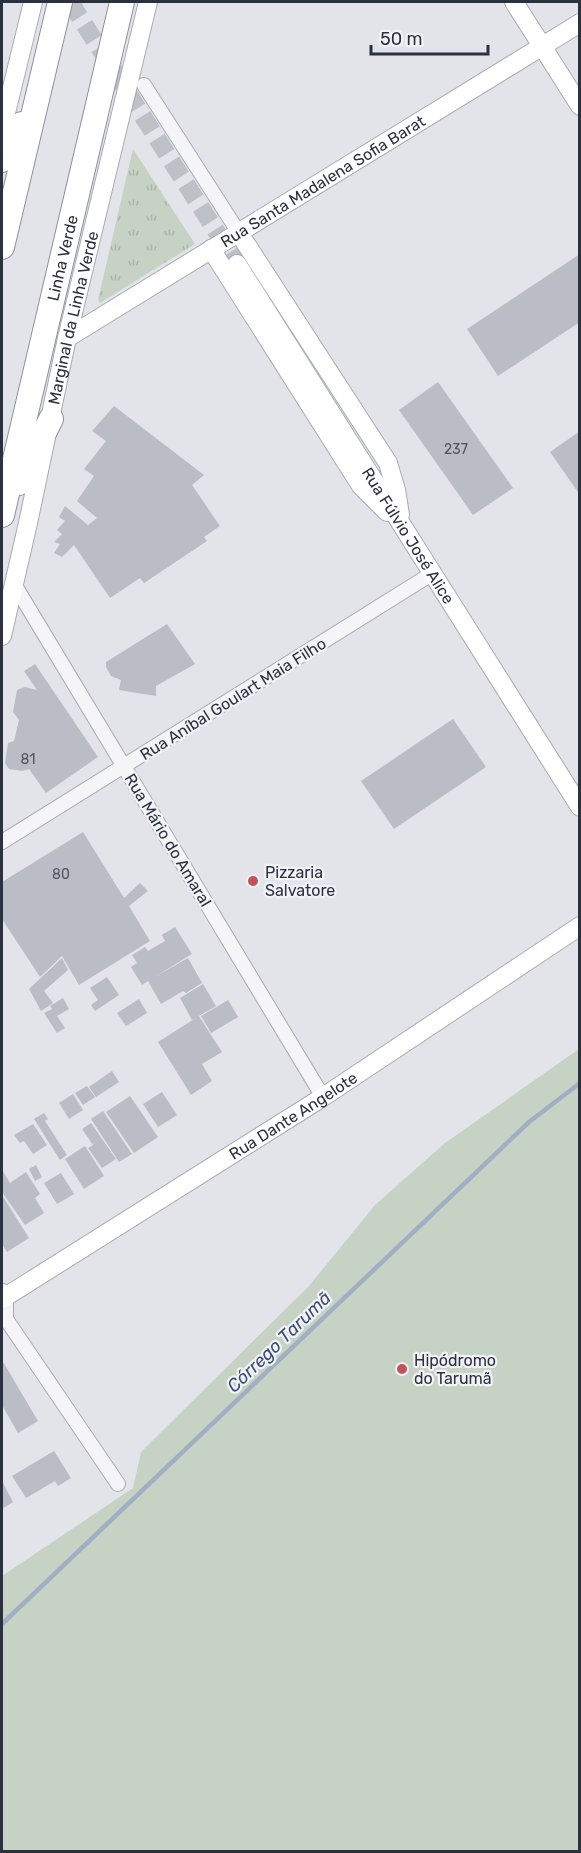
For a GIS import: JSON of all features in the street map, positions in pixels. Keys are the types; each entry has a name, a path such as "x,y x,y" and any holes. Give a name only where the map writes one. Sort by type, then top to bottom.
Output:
{"highway":[{"path":"2,247 60,2"},
{"name":"Linha Verde","path":"2,516 122,2"},
{"path":"2,160 35,101"},
{"path":"2,516 51,419"}],"main road":[{"path":"2,129 33,2"},
{"name":"Marginal da Linha Verde","path":"2,636 67,338 148,2"},
{"path":"514,2 579,106"},
{"name":"Rua Santa Madalena Sofia Barat","path":"67,338 579,23"},
{"path":"239,232 388,463 402,524"},
{"path":"211,249 361,486 375,502 402,524"},
{"name":"Rua Fúlvio José Alice","path":"237,264 579,807"},
{"name":"Rua Dante Angelote","path":"3,1295 323,1097 579,926"}],"street":[{"path":"144,85 239,232"},
{"name":"Rua Aníbal Goulart Maia Filho","path":"2,842 433,573"},
{"name":"Rua Mário do Amaral","path":"14,584 323,1097"},
{"path":"3,1295 6,1319 118,1484"}],"green space":[{"path":"133,149 195,244 100,303 98,300"},
{"name":"Hipódromo do Tarumã","path":"579,1049 579,1851 2,1851 2,1576 133,1488 141,1452 309,1286 375,1205 445,1143"}],"building":[{"path":"580,254 580,322 498,376 467,329"},
{"path":"438,382 513,488 473,515 399,410"},
{"path":"114,406 204,475 192,485 220,526 204,537 207,541 144,583 140,578 110,598 74,545 62,557 54,553 60,544 54,542 62,534 57,530 65,521 59,517 65,506 88,525 97,518 77,501 94,476 84,469 106,441 92,431"},
{"path":"580,431 580,495 550,452"},
{"path":"167,624 195,664 156,686 156,696 119,690 121,680 111,676 106,662"},
{"path":"35,664 98,757 46,793 29,769 22,771 9,769 5,763 8,743 14,741 19,720 13,712 17,690 25,687 37,690 24,671"},
{"path":"453,719 486,767 394,829 361,781"},
{"path":"83,832 124,898 140,883 148,891 129,906 150,941 79,985 62,956 40,977 2,919 2,882"},
{"path":"175,927 192,954 153,978 188,958 202,983 161,1004 148,981 142,985 131,967 137,963 132,955 145,947 148,951 165,941 162,935"},
{"path":"62,958 68,970 44,991 53,1003 41,1011 29,989"},
{"path":"107,977 119,995 95,1011 91,1005 98,1000 90,988"},
{"path":"203,984 216,1006 192,1020 180,998"},
{"path":"63,998 69,1009 57,1016 65,1028 57,1033 44,1013 52,1009 50,1006"},
{"path":"139,999 147,1013 126,1026 117,1013"},
{"path":"228,1000 238,1017 211,1033 201,1016"},
{"path":"199,1016 222,1052 202,1064 212,1081 191,1095 158,1042"},
{"path":"112,1071 119,1082 96,1097 89,1087"},
{"path":"87,1086 95,1097 83,1105 75,1093"},
{"path":"162,1092 177,1115 158,1127 143,1104"},
{"path":"73,1094 83,1110 69,1119 59,1103"},
{"path":"130,1096 158,1137 134,1153 106,1112"},
{"path":"103,1111 132,1154 119,1162 91,1119"},
{"path":"44,1113 48,1119 45,1121 67,1155 60,1160 34,1119"},
{"path":"91,1123 116,1159 102,1168 88,1148 93,1145 82,1129"},
{"path":"33,1124 47,1145 33,1154 24,1141 20,1143 14,1135"},
{"path":"85,1146 104,1176 84,1189 65,1159"},
{"path":"36,1165 42,1177 35,1181 29,1169"},
{"path":"2,1170 10,1183 26,1172 40,1194 35,1198 44,1213 25,1225 2,1192"},
{"path":"61,1173 74,1194 57,1204 44,1183"},
{"path":"2,1195 29,1238 7,1252 2,1244"},
{"path":"2,1360 38,1421 18,1433 2,1405"},
{"path":"54,1451 71,1478 58,1486 55,1481 26,1498 12,1476"},
{"path":"2,1481 13,1502 2,1509"}],"waterway":[{"name":"Córrego Tarumã","path":"2,1624 529,1122 580,1083"}],"tunnel":[{"path":"70,2 237,264"}],"place":[{"name":"Pizzaria Salvatore","path":"253,881"},
{"name":"Hipódromo do Tarumã","path":"402,1369"}]}
